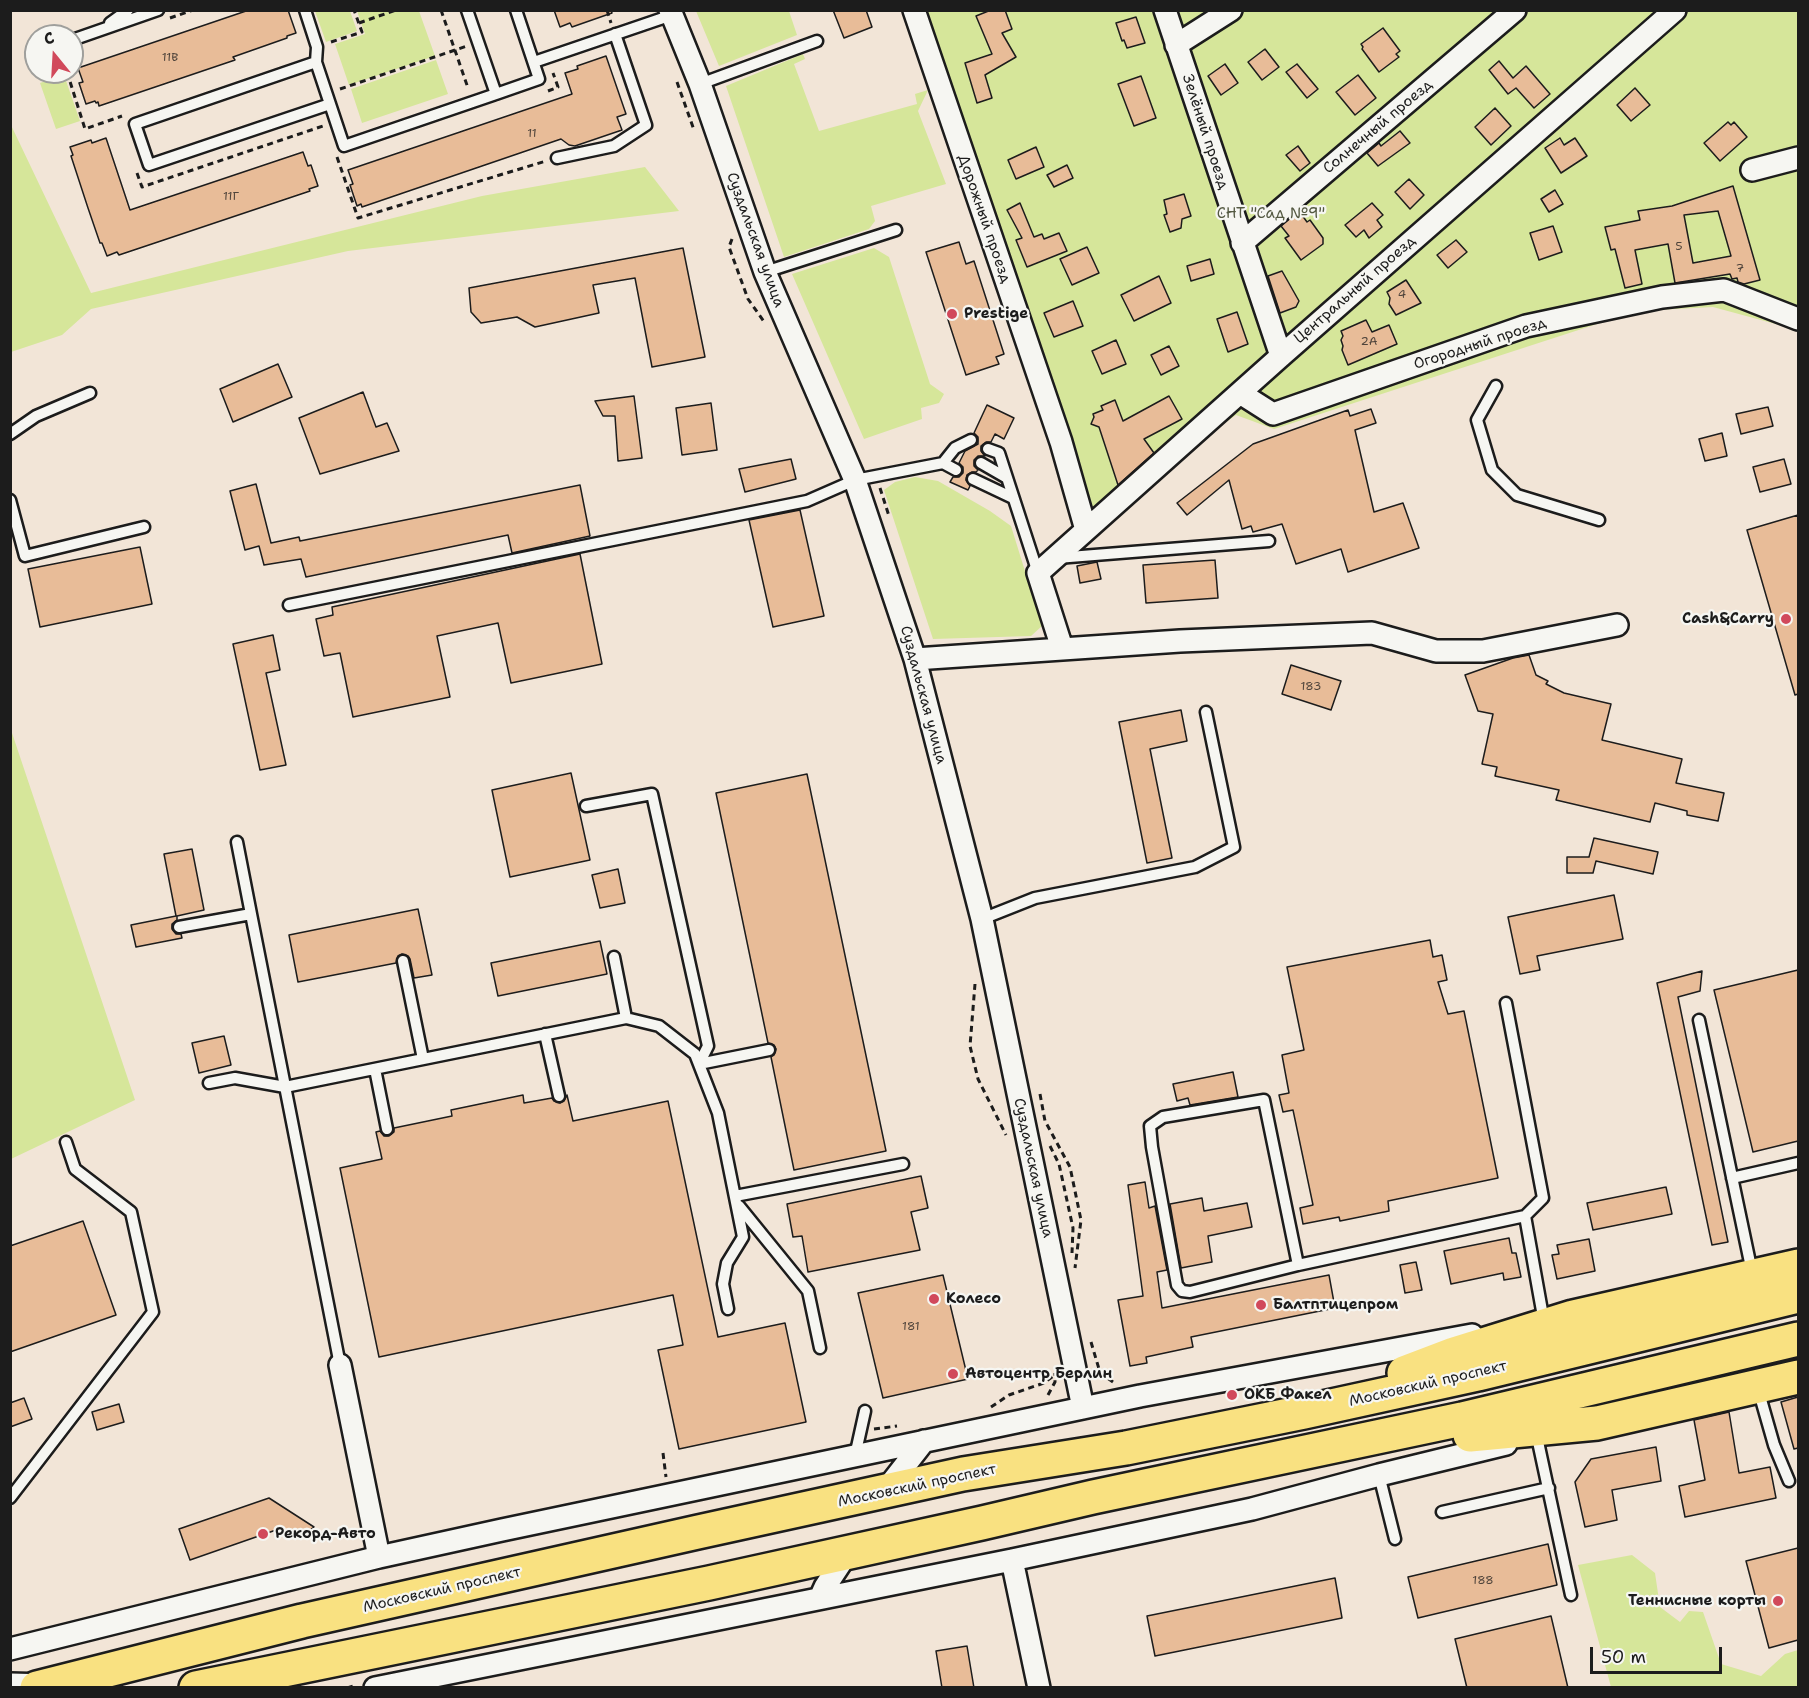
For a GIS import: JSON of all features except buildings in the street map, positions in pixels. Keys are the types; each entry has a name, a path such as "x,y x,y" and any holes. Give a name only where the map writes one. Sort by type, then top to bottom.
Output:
{"main road":[{"path":"1304,1412 1454,1354 1558,1320 1798,1266"},
{"name":"Московский проспект","path":"42,1686 302,1621 885,1491 963,1474 1126,1448 1304,1412 1478,1374 1798,1296"},
{"path":"214,1686 708,1583 1093,1497 1335,1447 1798,1339"},
{"path":"1335,1447 1597,1423 1798,1377"},
{"path":"302,1621 316,1629 320,1639 319,1652 308,1665"}],"street":[{"name":"Дорожный проезд","path":"914,10 1061,442 1086,530"},
{"name":"Зелёный проезд","path":"1165,10 1281,356"},
{"path":"1176,45 1231,10"},
{"name":"Солнечный проезд","path":"1242,243 1515,10"},
{"name":"Центральный проезд","path":"1046,566 1675,10"},
{"name":"Суздальская улица","path":"671,13 700,84 765,272 855,480 915,659 982,919 1083,1408"},
{"path":"1752,170 1798,158"},
{"name":"Огородный проезд","path":"1240,393 1273,414 1526,326 1662,297 1724,290 1798,319"},
{"path":"1046,566 1062,648"},
{"path":"915,659 1062,648 1372,633 1436,651 1483,651 1617,625"},
{"path":"10,1649 379,1557 924,1441 1140,1396 1558,1320"},
{"path":"339,1365 379,1557"},
{"path":"375,1688 418,1683 1252,1509 1379,1475 1597,1423"},
{"path":"885,1491 924,1441"},
{"path":"820,1598 848,1552"},
{"path":"1012,1560 1039,1688"},
{"path":"10,1684 42,1686"}],"lane":[{"path":"100,30 128,10"},
{"path":"84,36 159,10"},
{"path":"304,10 317,47 316,62 344,146 539,79 516,10"},
{"path":"467,10 496,94"},
{"path":"534,62 671,13"},
{"path":"557,158 614,146 646,125 615,34"},
{"path":"700,84 817,41"},
{"path":"316,62 135,124 149,165 328,99"},
{"path":"765,272 896,230"},
{"path":"1496,386 1477,420 1492,470 1517,495 1599,520"},
{"path":"10,434 36,416 90,393"},
{"path":"289,605 807,501 855,480 943,463 971,440"},
{"path":"988,448 999,453 1013,498 1046,566 1269,541"},
{"path":"943,463 956,470"},
{"path":"981,463 1006,478"},
{"path":"974,479 1013,498"},
{"path":"10,500 25,556 144,527"},
{"path":"982,919 1035,898 1195,867 1234,847 1206,712"},
{"path":"586,806 652,794 708,1046 699,1064"},
{"path":"237,842 339,1365"},
{"path":"179,927 252,914"},
{"path":"614,957 626,1018"},
{"path":"403,961 423,1059"},
{"path":"1298,1266 1264,1100 1163,1117 1150,1126 1177,1285 1182,1291 1190,1292 1525,1216 1543,1198 1506,1003"},
{"path":"209,1083 235,1078 285,1087 626,1018 659,1026 695,1054 718,1113 743,1237 728,1263 723,1284 728,1309"},
{"path":"1699,1020 1753,1276"},
{"path":"545,1034 560,1096"},
{"path":"699,1064 769,1050"},
{"path":"375,1069 387,1129"},
{"path":"10,1498 153,1312 131,1212 75,1169 66,1142"},
{"path":"1732,1178 1798,1163"},
{"path":"736,1200 903,1164"},
{"path":"736,1200 808,1291 820,1348"},
{"path":"1525,1216 1558,1320"},
{"path":"1757,1386 1774,1445 1789,1481"},
{"path":"855,1456 865,1411"},
{"path":"1537,1437 1571,1594"},
{"path":"1379,1475 1395,1539"},
{"path":"1442,1512 1549,1488"}],"path":[{"path":"317,47 362,32 354,10"},
{"path":"359,23 396,10"},
{"path":"441,10 472,102"},
{"path":"328,99 478,42"},
{"path":"676,81 695,133"},
{"path":"70,84 85,129 130,114"},
{"path":"336,153 358,218 557,158"},
{"path":"732,238 729,247 748,299 767,326"},
{"path":"975,978 969,1046 978,1079 1007,1137"},
{"path":"1044,1399 1051,1391 1056,1374 1054,1363"},
{"path":"982,1412 1010,1395 1044,1383 1056,1374"},
{"path":"861,1431 905,1424"}],"green space":[{"path":"315,11 350,11 357,31 326,42"},
{"path":"357,11 419,11 435,56 349,85 335,44 365,34"},
{"path":"696,11 789,11 797,35 719,66"},
{"name":"СНТ \"Сад №9\"","path":"912,11 1798,11 1798,326 1783,326 1713,307 1637,311 1274,429 1236,415 1089,520"},
{"path":"803,54 805,59 794,64 819,131 917,104 915,94 928,90 918,111 946,184 871,206 875,221 869,229 784,257 726,86"},
{"path":"436,60 448,94 362,123 351,89"},
{"path":"40,84 67,84 80,121 56,129"},
{"path":"10,123 91,293 482,196 645,167 679,211 348,251 91,309 62,335 11,352"},
{"path":"874,248 889,257 930,384 944,394 939,403 921,408 922,419 864,439 792,274"},
{"path":"915,477 938,481 1011,526 1042,626 1031,636 933,639 884,490 895,482"},
{"path":"11,730 135,1100 10,1159"},
{"path":"1632,1555 1655,1573 1660,1607 1680,1622 1689,1611 1703,1612 1721,1664 1761,1676 1785,1654 1798,1650 1798,1687 1611,1687 1578,1565"}],"place":[{"name":"Prestige","path":"952,314"},
{"name":"Cash&Carry","path":"1786,619"},
{"name":"Колесо","path":"934,1299"},
{"name":"Балтптицепром","path":"1261,1305"},
{"name":"Автоцентр Берлин","path":"953,1374"},
{"name":"ОКБ Факел","path":"1232,1395"},
{"name":"Рекорд-Авто","path":"263,1534"},
{"name":"Теннисные корты","path":"1778,1601"}]}
